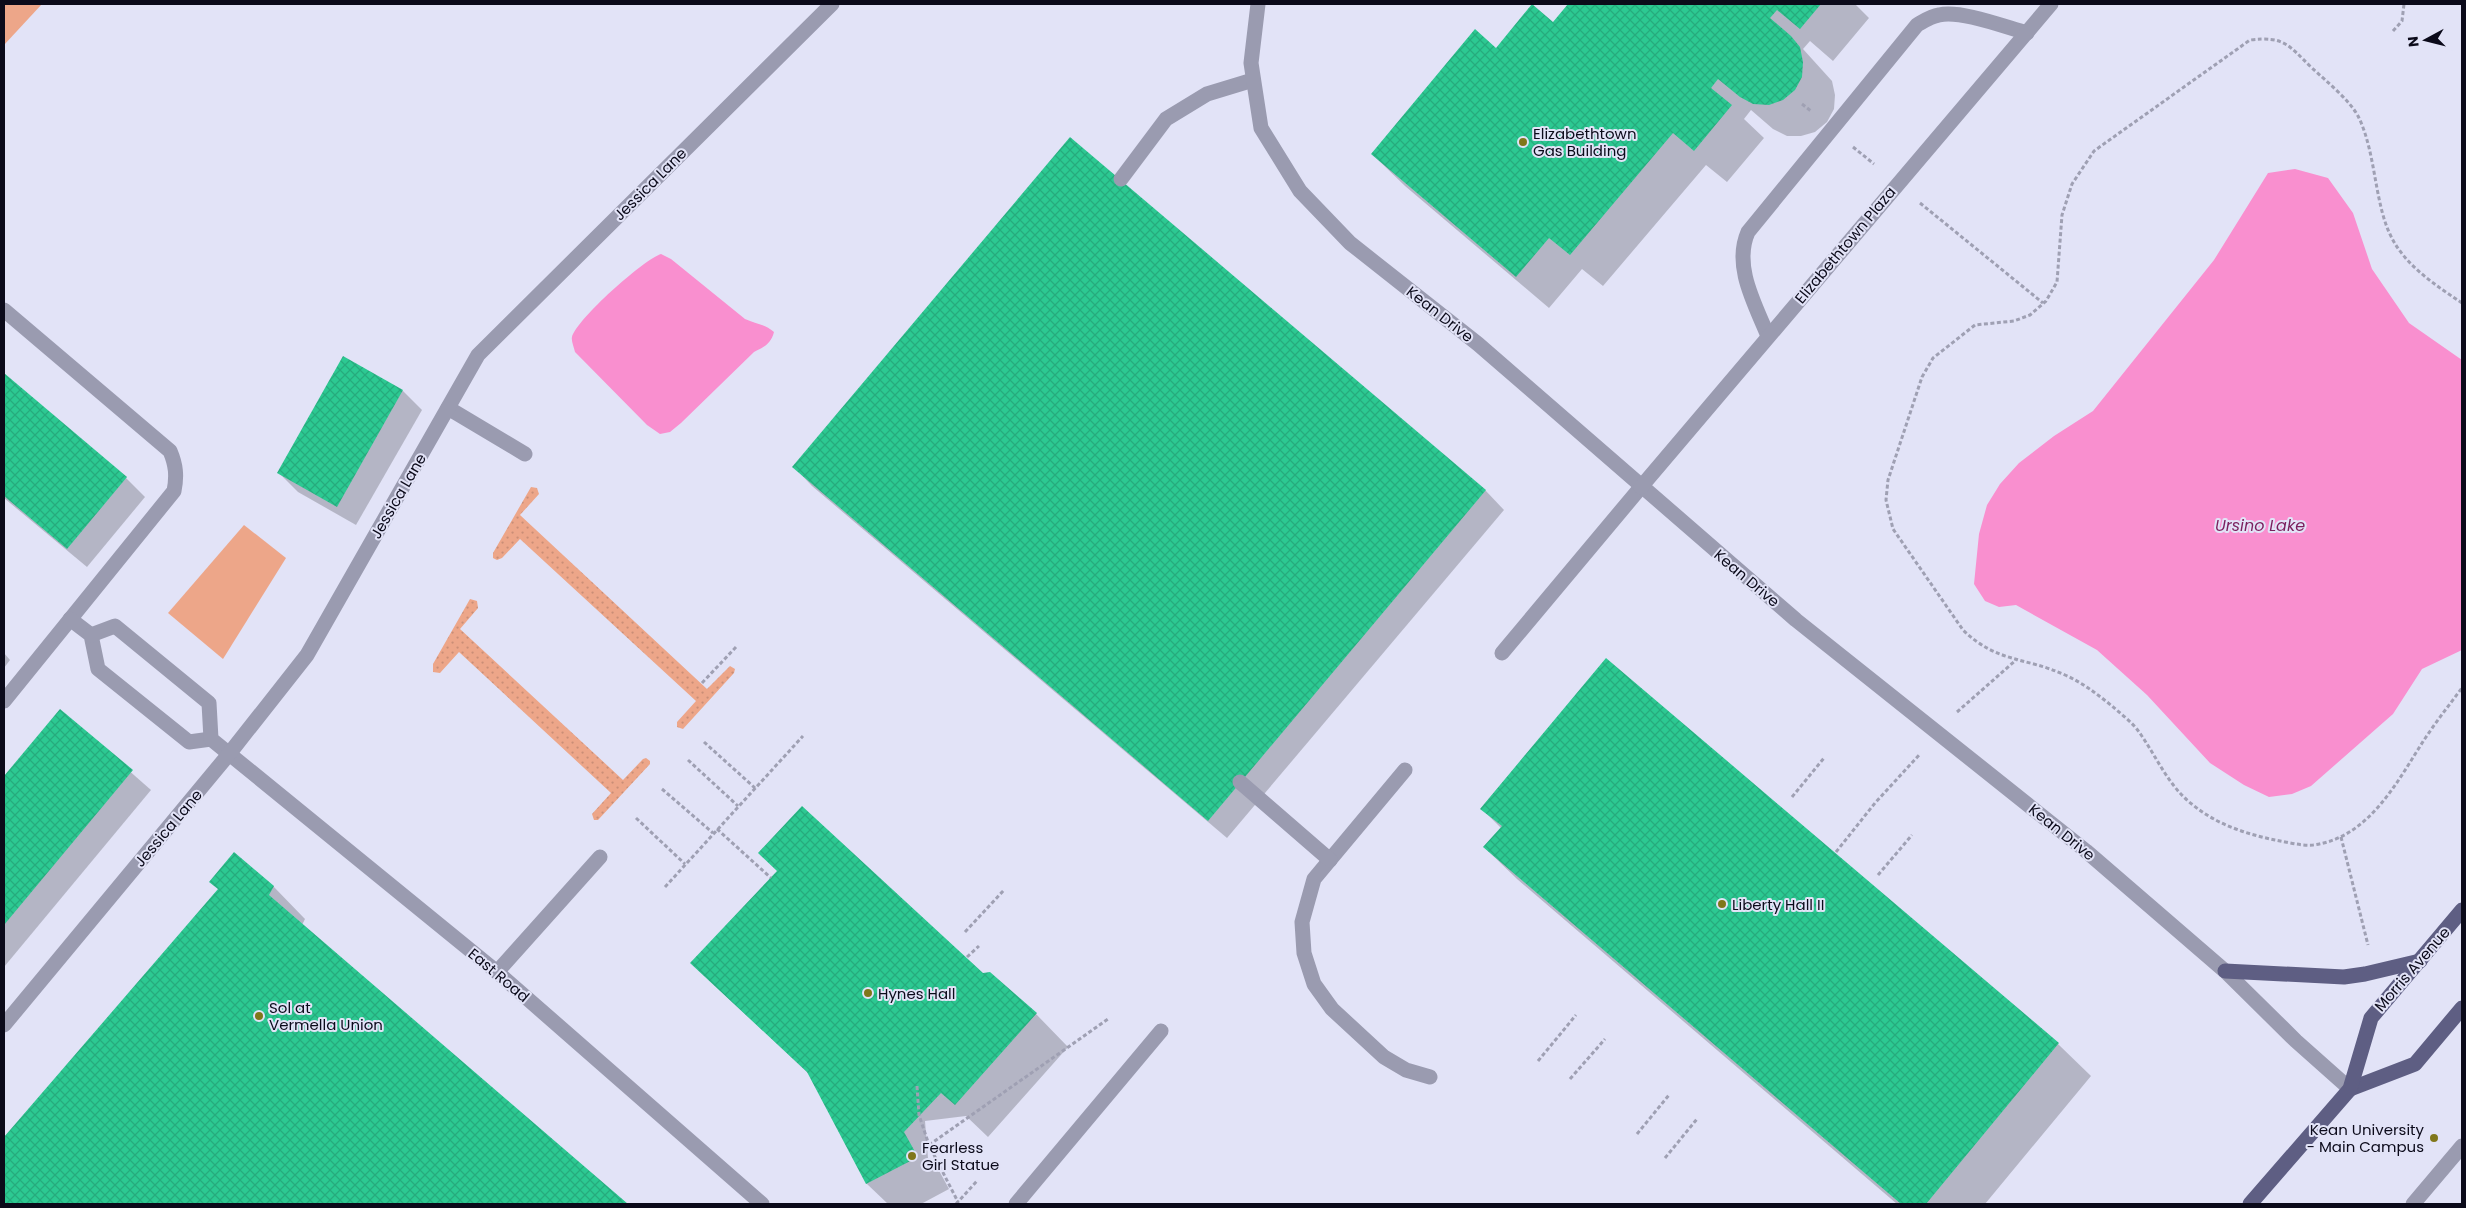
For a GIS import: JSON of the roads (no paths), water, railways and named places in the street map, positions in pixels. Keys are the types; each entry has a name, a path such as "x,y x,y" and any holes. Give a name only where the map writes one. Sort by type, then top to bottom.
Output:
{"main road":[{"name":"Morris Avenue","path":"2250,1204 2350,1089 2371,1018 2462,910"},
{"path":"2225,971 2344,977 2420,961"},
{"name":"Morris Avenue","path":"2350,1089 2415,1064 2462,1008"}],"street":[{"name":"Jessica Lane","path":"4,1025 229,754 307,655 478,355 832,4"},
{"name":"Kean Drive","path":"1258,4 1251,63 1261,128 1300,191 1350,243 1478,344 1796,620 2086,851 2225,971 2296,1041 2350,1089"},
{"name":"Elizabethtown Plaza","path":"1502,653 1768,336 2051,4"},
{"path":"1768,336 1752,295 1743,261 1743,244 1748,232 1917,25 1939,14 1981,20 2027,33"},
{"path":"1121,179 1166,119 1208,94 1253,80"},
{"path":"4,310 170,451 176,464 177,478 174,490 4,701"},
{"path":"448,408 525,454"},
{"path":"70,618 91,635 98,669 189,742 211,739 209,703 115,626 91,635"},
{"name":"East Road","path":"211,739 497,972 762,1204"},
{"path":"1405,770 1314,879 1302,922 1304,953 1314,984 1332,1009 1384,1057 1406,1070 1430,1077"},
{"path":"1240,782 1330,860"},
{"path":"497,972 600,857"},
{"path":"1016,1204 1161,1032"},
{"path":"2413,1204 2462,1146"}],"water":[{"name":"Ursino Lake","path":"2295,169 2328,178 2353,213 2372,269 2409,323 2462,360 2462,650 2422,669 2393,714 2311,786 2292,794 2269,797 2244,785 2210,763 2147,695 2097,650 2016,605 1999,607 1985,601 1974,584 1979,534 1987,505 2000,484 2019,463 2054,436 2093,411 2214,260 2268,173"},
{"path":"661,254 671,259 745,319 771,329 774,332 767,345 754,352 681,423 670,432 660,434 647,425 575,352 572,337 585,317 598,304 626,278"}],"place":[{"name":"Elizabethtown Gas Building","path":"1523,142"},
{"name":"Liberty Hall II","path":"1722,904"},
{"name":"Hynes Hall","path":"868,993"},
{"name":"Sol at Vermella Union","path":"259,1016"},
{"name":"Kean University - Main Campus","path":"2434,1138"},
{"name":"Fearless Girl Statue","path":"912,1156"}]}
